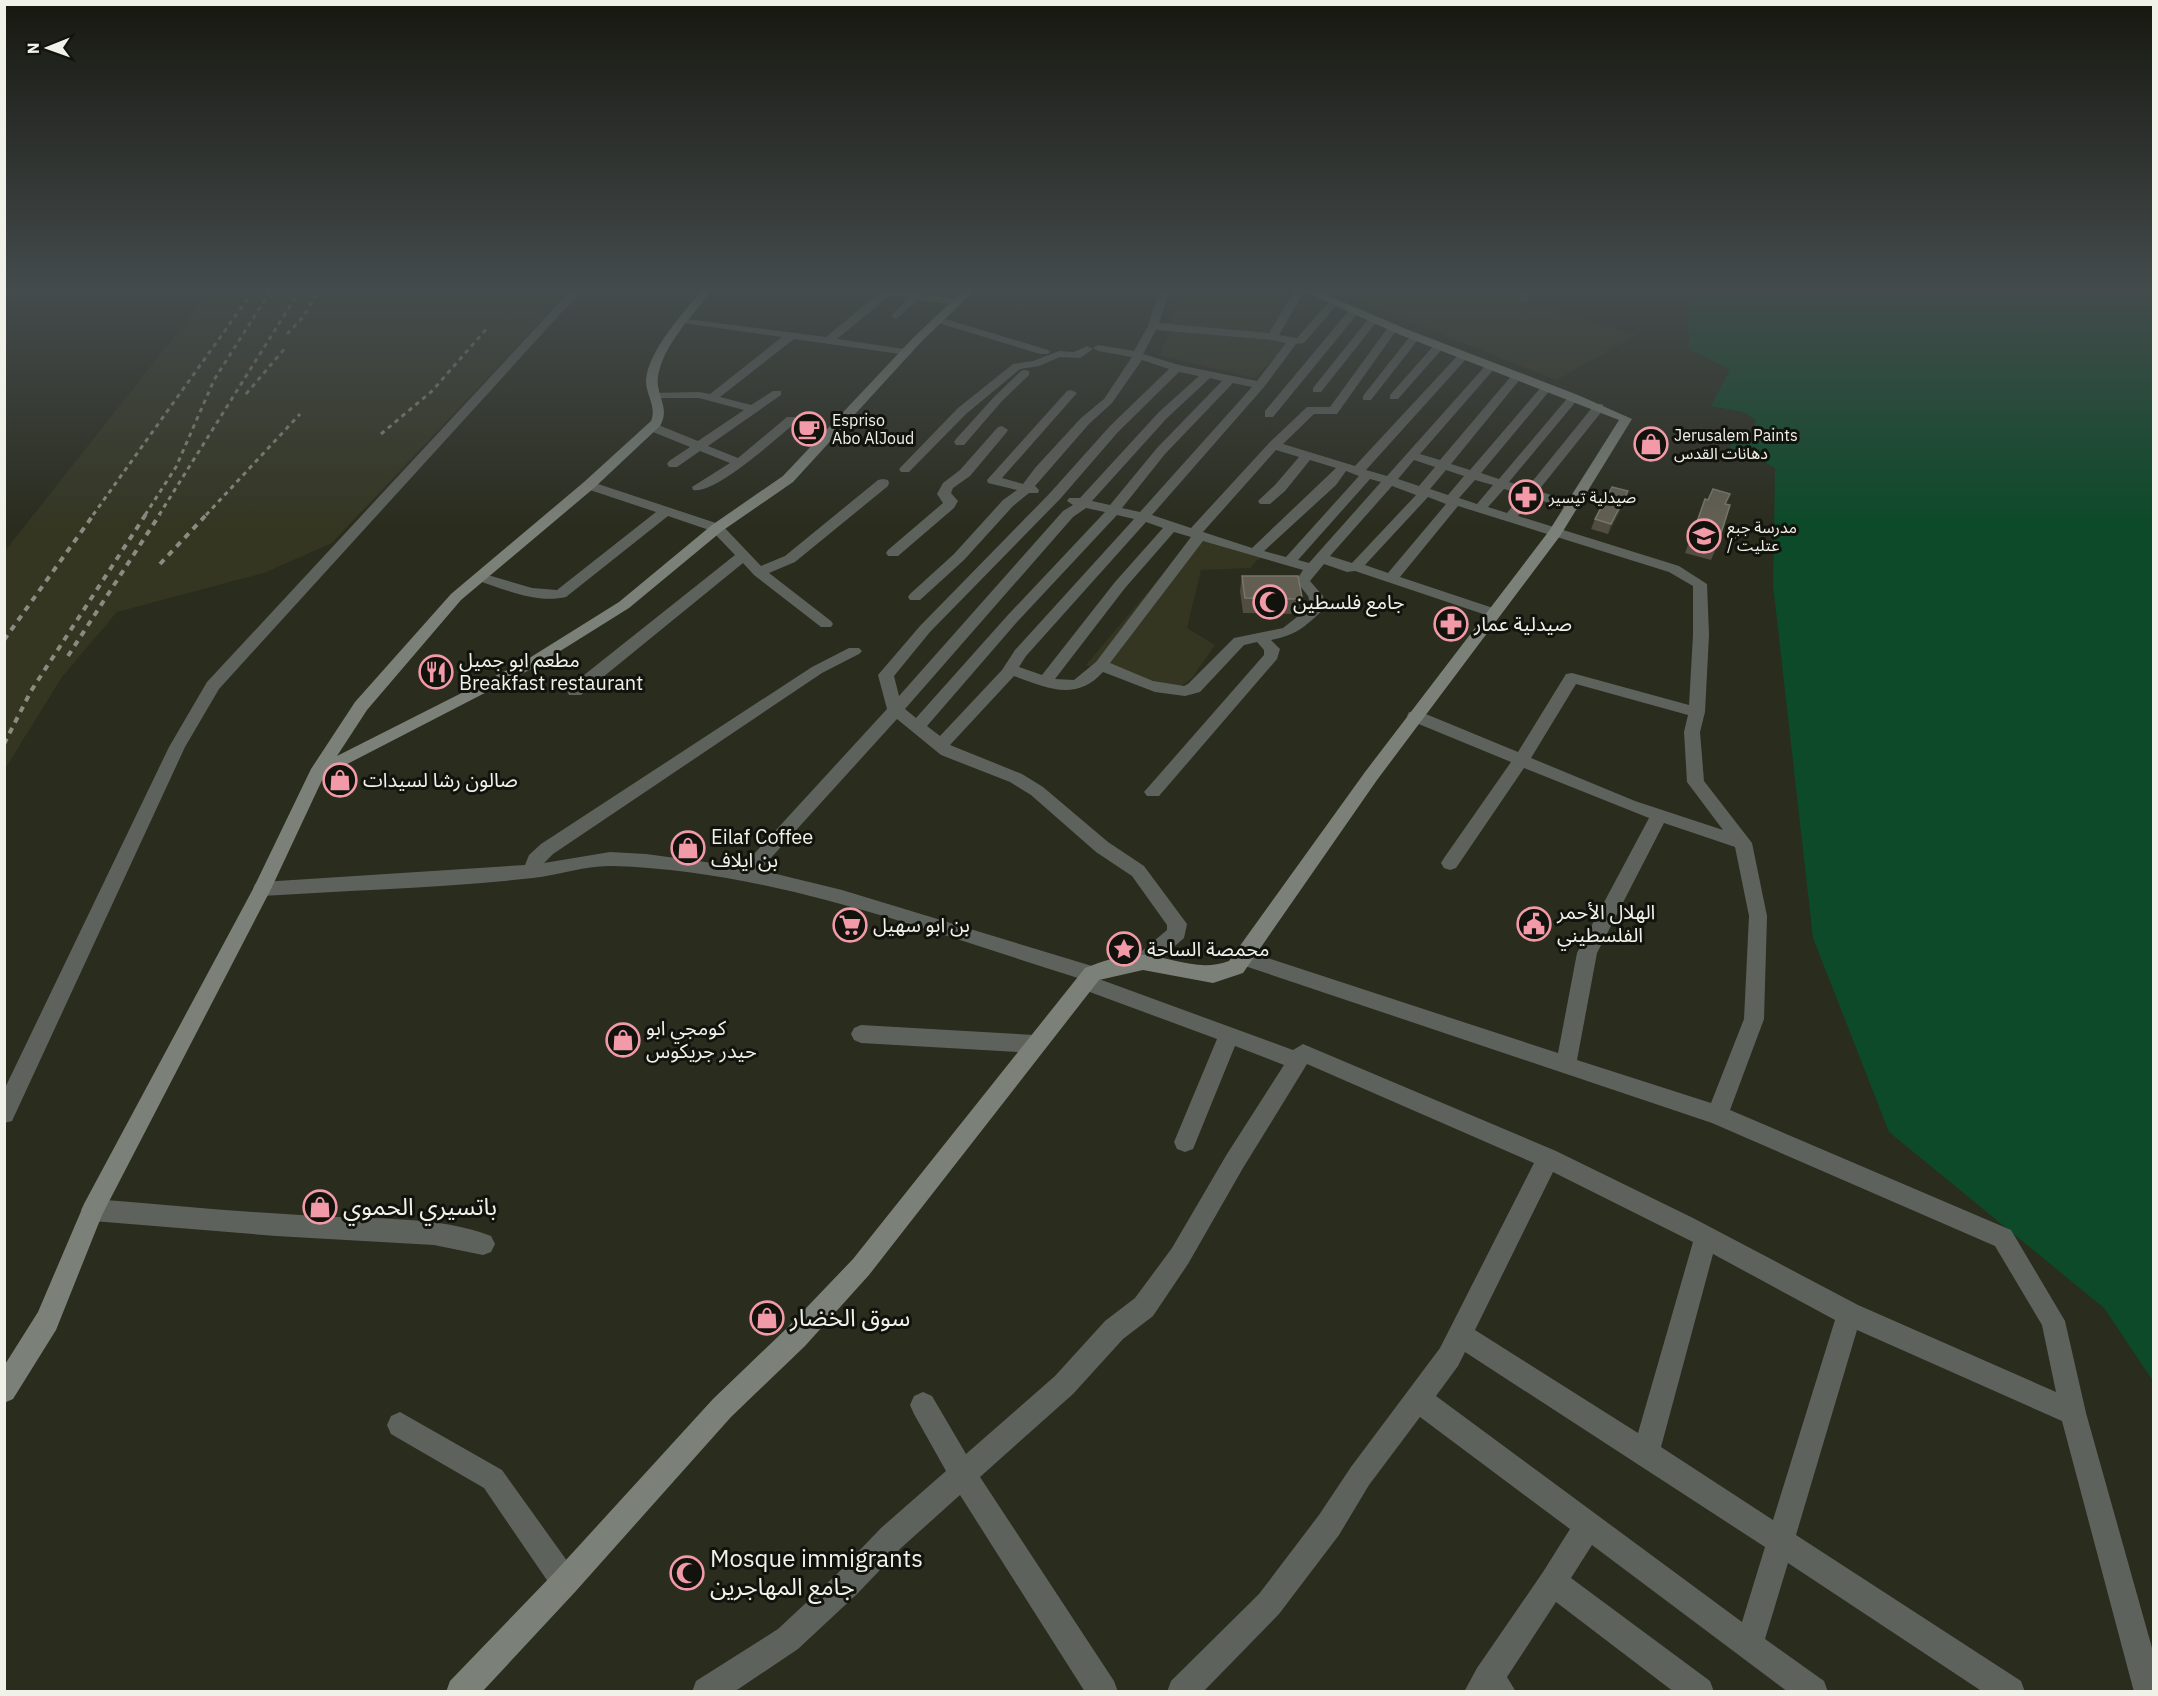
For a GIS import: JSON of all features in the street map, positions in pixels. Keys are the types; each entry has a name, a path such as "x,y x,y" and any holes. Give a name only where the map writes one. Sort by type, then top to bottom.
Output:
{"street":[{"path":"4,1114 177,747 213,686 504,369"},
{"path":"4,1390 47,1321 93,1210 262,890 317,773 361,706 456,597 589,485 652,427 660,414 657,395 652,384 656,369"},
{"path":"712,398 749,369"},
{"path":"317,773 528,665 624,605 717,528 788,479 891,369"},
{"path":"905,469 971,403 1013,369"},
{"path":"960,442 998,399 1030,369"},
{"path":"915,597 959,557 1008,503 1028,488 1039,471 1085,421 1108,401 1129,369"},
{"path":"1143,962 1177,933 1176,924 1138,871 1102,847 1080,826 1016,778 947,751 895,709 886,675 925,629 1055,496 1114,429 1176,369"},
{"path":"1182,369 1260,385"},
{"path":"941,745 1272,369"},
{"path":"1269,414 1306,369"},
{"path":"1317,390 1334,369"},
{"path":"1010,669 1045,681 1075,685 1092,675 1197,534 1275,445 1311,410 1333,411 1363,369"},
{"path":"1367,398 1390,369"},
{"path":"1394,397 1419,369"},
{"path":"1290,561 1356,471 1414,412 1452,369"},
{"path":"1101,665 1154,686 1187,692 1194,688 1239,641 1287,632 1296,627 1318,607 1318,601 1303,581 1488,369"},
{"path":"461,1692 565,1582 722,1408 796,1337 861,1267 1089,978 1107,968 1143,962 1213,975 1236,967 1244,958 1415,716 1555,533 1626,419 1499,369"},
{"path":"746,874 1068,514 1082,504 1163,415 1207,375"},
{"path":"1356,567 1423,492 1517,376"},
{"path":"918,726 1012,619 1113,511 1161,451 1230,379"},
{"path":"1391,579 1473,475 1547,387"},
{"path":"673,464 777,393"},
{"path":"993,480 1071,393"},
{"path":"657,395 699,395 752,408"},
{"path":"1479,510 1574,397"},
{"path":"1509,519 1599,407"},
{"path":"698,488 740,463 791,420"},
{"path":"652,427 740,463"},
{"path":"893,553 949,505 951,501 944,492 965,473 1002,430"},
{"path":"1275,445 1674,569 1700,584 1697,712 1692,732 1696,782 1743,843 1758,916 1754,1019 1717,1115"},
{"path":"1265,501 1280,488 1308,454"},
{"path":"1413,456 1573,506"},
{"path":"1254,553 1331,482 1356,471"},
{"path":"965,473 1143,518 1254,553 1290,561 1347,568 1356,567 1494,613"},
{"path":"759,572 790,559 883,483"},
{"path":"589,485 717,528 759,572 826,624"},
{"path":"481,577 516,588 555,596 561,594 666,511"},
{"path":"1045,681 1120,585 1172,527"},
{"path":"575,691 742,556"},
{"path":"1153,792 1272,656 1272,649 1261,638"},
{"path":"533,871 535,860 575,830 817,670 854,651"},
{"path":"1450,863 1521,760 1572,678 1697,712"},
{"path":"1415,716 1629,805 1743,843"},
{"path":"1566,1065 1587,953 1660,815"},
{"path":"262,890 533,871 610,859 746,874 842,897 1089,978 1228,1037 1298,1061"},
{"path":"1244,958 1717,1115 2003,1238 2053,1321 2073,1413 2149,1692"},
{"path":"861,1034 1035,1044"},
{"path":"1185,1142 1228,1037"},
{"path":"707,1692 788,1639 847,1584 891,1538 1064,1385 1114,1330 1144,1307 1180,1256 1235,1161 1303,1053 1548,1158 1706,1237 1849,1314 2073,1413"},
{"path":"1182,1692 1269,1604 1329,1525 1360,1476 1449,1357 1548,1158"},
{"path":"93,1210 276,1225 434,1234 483,1244"},
{"path":"1646,1453 1706,1237"},
{"path":"1749,1645 1849,1314"},
{"path":"1460,1335 1646,1453 2010,1692"},
{"path":"1418,1399 1813,1692"},
{"path":"923,1405 963,1475 1103,1692"},
{"path":"400,1425 493,1479 565,1582"},
{"path":"1489,1687 1588,1525"},
{"path":"1553,1582 1699,1692"}],"shaded area":[{"path":"149,369 496,369 332,543 264,573 117,612 62,677 5,769 5,551"},
{"path":"1217,369 1263,369 1254,378"},
{"path":"1529,369 1576,369 1556,380"},
{"path":"1728,369 2153,369 2153,1381 2104,1308 1889,1132 1813,938 1773,585 1775,468 1761,460 1730,457 1731,439 1735,430 1752,433 1756,420 1743,412 1711,406 1730,370"},
{"path":"1197,534 1263,557 1251,568 1201,570 1187,628 1215,645 1192,678 1171,694 1086,665"}],"building":[{"path":"1612,487 1628,491 1611,524 1595,519"},
{"path":"1713,489 1730,494 1725,504 1730,505 1717,546 1691,539 1705,499 1708,500"},
{"path":"1242,576 1298,576 1302,597 1300,599 1245,598"}],"railway":[{"path":"93,515 197,369"},
{"path":"145,515 176,467 221,369"},
{"path":"159,515 250,369"},
{"path":"246,394 267,369"},
{"path":"381,434 432,391 451,369"},
{"path":"206,515 300,414"},
{"path":"4,640 94,514"},
{"path":"4,744 31,691 146,514"},
{"path":"68,656 160,514"},
{"path":"160,564 207,514"}],"place":[{"name":"Espriso Abo AlJoud","path":"809,429"},
{"name":"Jerusalem Paints دهانات القدس","path":"1651,444"},
{"name":"صيدلية تيسير","path":"1526,497"},
{"name":"مدرسة جبع / عتليت","path":"1704,536"},
{"name":"جامع فلسطين","path":"1270,602"},
{"name":"صيدلية عمار","path":"1451,624"},
{"name":"مطعم ابو جميل Breakfast restaurant","path":"436,672"},
{"name":"صالون رشا لسيدات","path":"340,780"},
{"name":"Eilaf Coffee بن ايلاف","path":"688,848"},
{"name":"الهلال الأحمر الفلسطيني","path":"1534,924"},
{"name":"بن ابو سهيل","path":"850,925"},
{"name":"محمصة الساحة","path":"1124,949"},
{"name":"كومجي ابو حيدر جريكوس","path":"623,1040"},
{"name":"باتسيري الحموي","path":"320,1207"},
{"name":"سوق الخضار","path":"767,1318"},
{"name":"Mosque immigrants جامع المهاجرين","path":"687,1573"}]}
